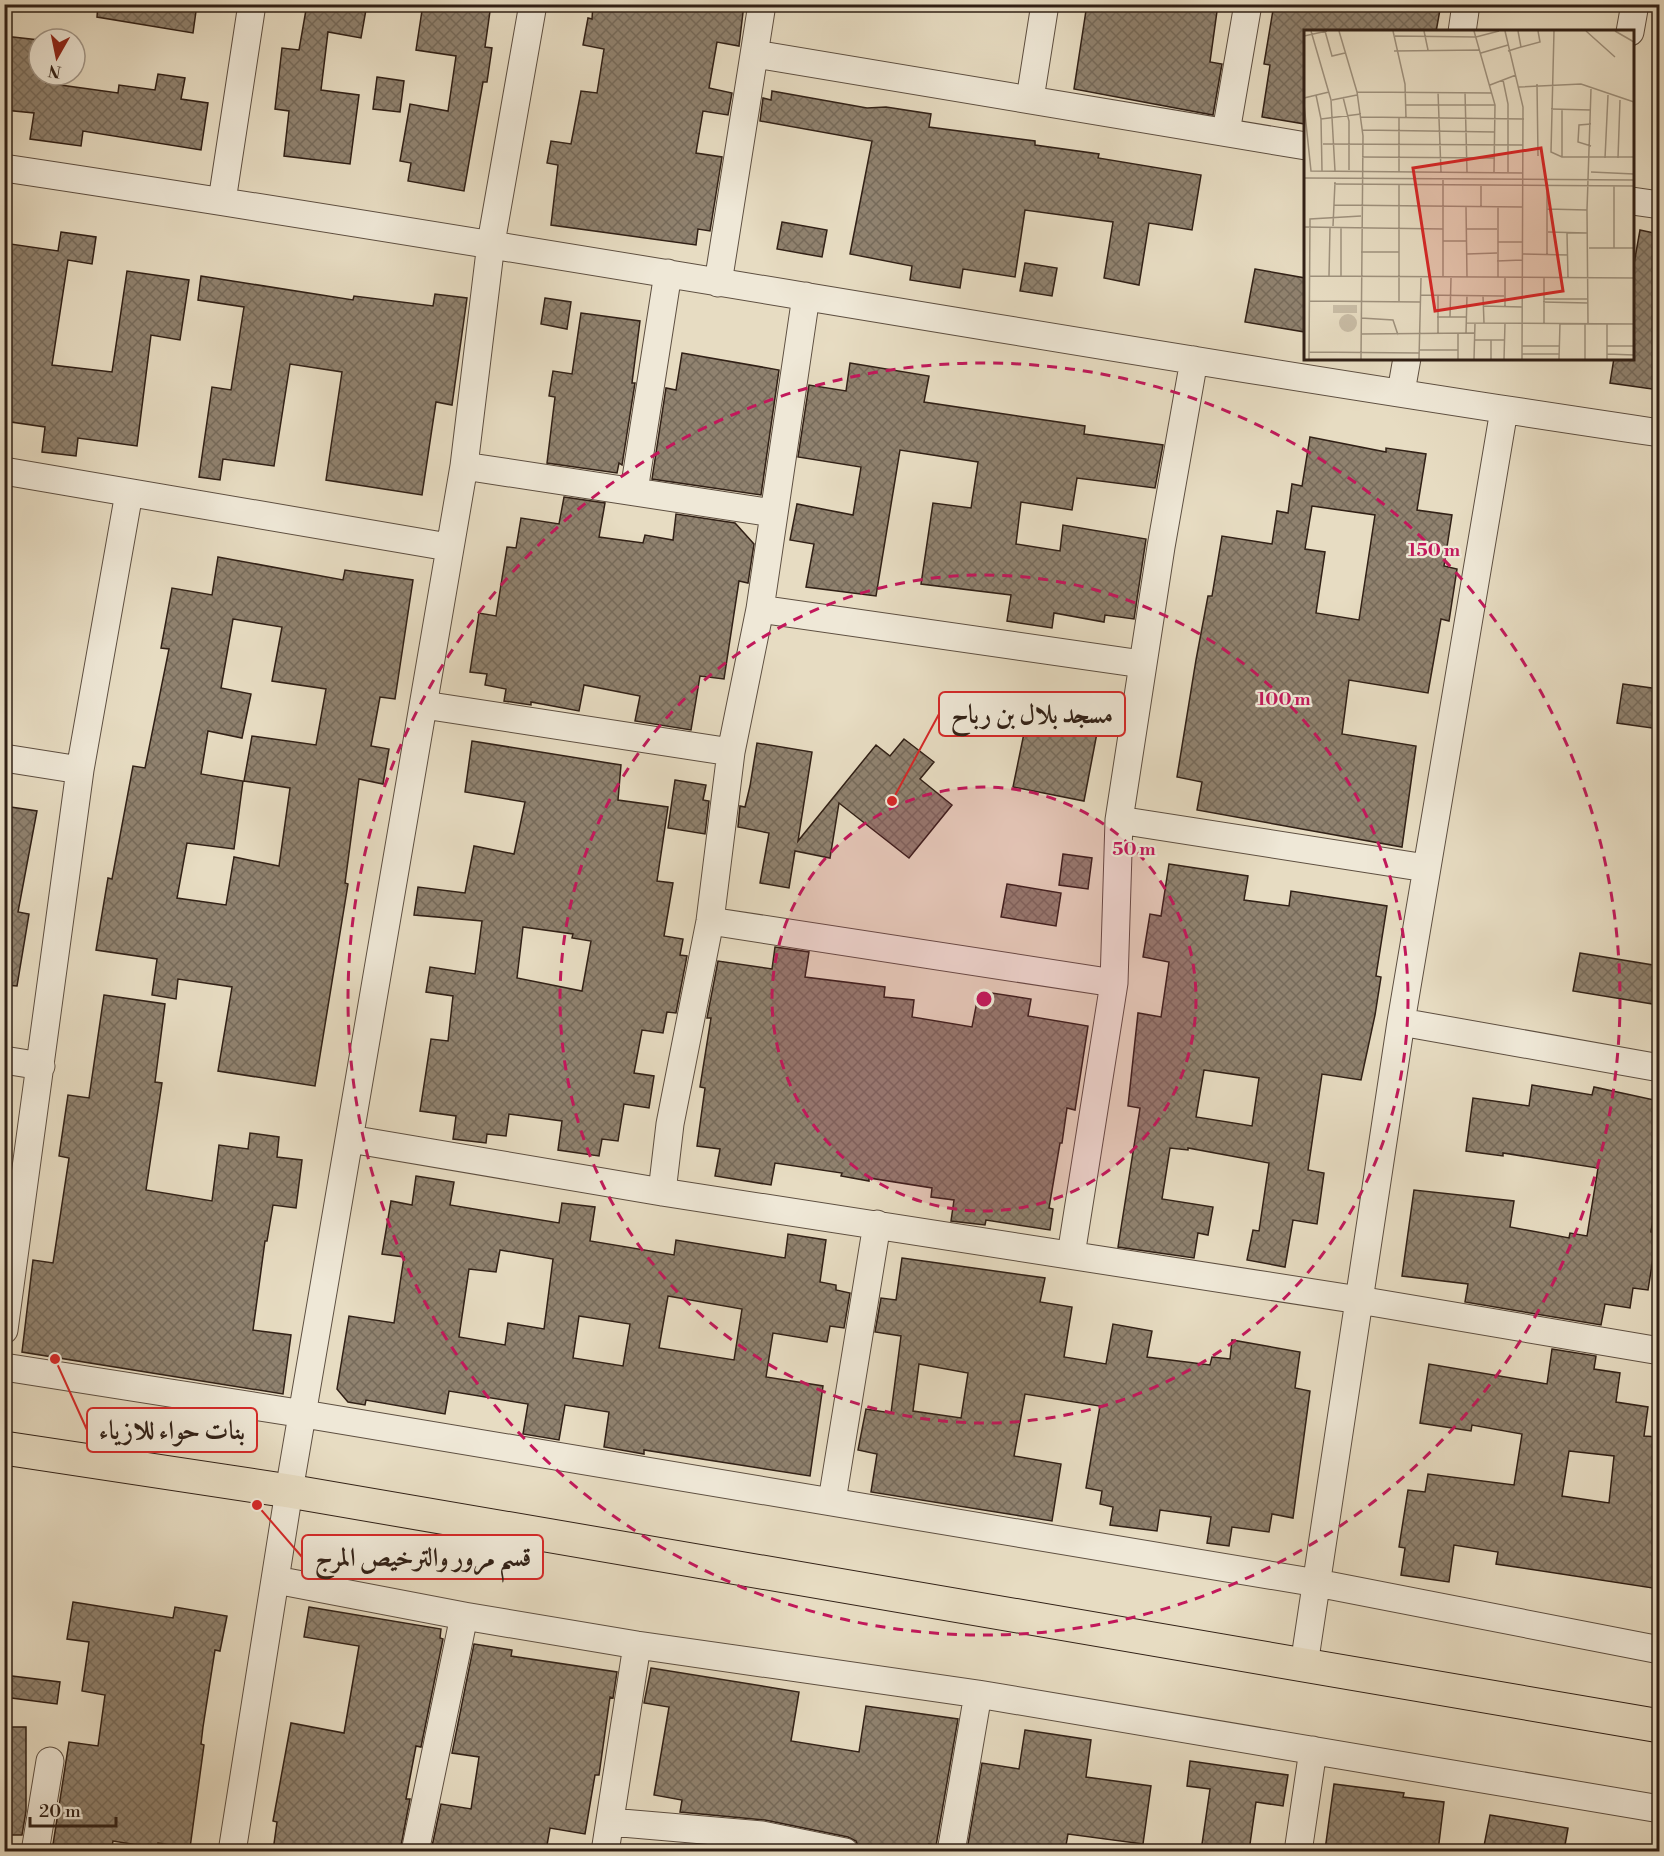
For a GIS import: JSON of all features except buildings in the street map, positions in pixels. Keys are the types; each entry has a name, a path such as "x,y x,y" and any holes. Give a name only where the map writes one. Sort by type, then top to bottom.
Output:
{"main road":[{"path":"4,1448 289,1491 1659,1726"}],"street":[{"path":"222,201 252,4"},
{"path":"232,1851 289,1491 424,705 448,547 464,466 491,243 533,4"},
{"path":"718,283 762,4"},
{"path":"1030,99 1045,4"},
{"path":"1226,132 1248,4"},
{"path":"1462,30 1466,4"},
{"path":"1630,30 1635,4"},
{"path":"755,54 1304,146"},
{"path":"4,168 491,243 718,283 1659,433"},
{"path":"1634,201 1659,205"},
{"path":"633,491 668,273"},
{"path":"662,1192 670,1124 710,921 731,752 760,609 806,296"},
{"path":"1071,1255 1114,983 1119,820 1142,664 1194,360"},
{"path":"1401,392 1407,360"},
{"path":"1304,1665 1401,1022 1504,410"},
{"path":"464,466 773,513"},
{"path":"4,471 448,547"},
{"path":"4,1330 80,770 129,493"},
{"path":"760,609 1142,664"},
{"path":"424,705 731,752"},
{"path":"4,758 80,770"},
{"path":"1119,820 1426,868"},
{"path":"710,921 1114,983"},
{"path":"1401,1022 1659,1068"},
{"path":"4,1060 41,1066"},
{"path":"350,1139 662,1192 1359,1300 1659,1351"},
{"path":"832,1501 877,1224"},
{"path":"4,1367 304,1414 1317,1583 1659,1650"},
{"path":"276,1580 464,1616 637,1645 978,1694 1659,1809"},
{"path":"415,1851 464,1616"},
{"path":"605,1851 637,1645"},
{"path":"951,1851 978,1694"},
{"path":"1298,1851 1313,1750"},
{"path":"35,1851 50,1761"},
{"path":"610,1822 762,1835 845,1851"}],"place":[{"name":"مسجد بلال بن رباح","path":"892,801"},
{"name":"بنات حواء للازياء","path":"55,1359"},
{"name":"قسم مرور والترخيص المرج","path":"257,1505"}]}
